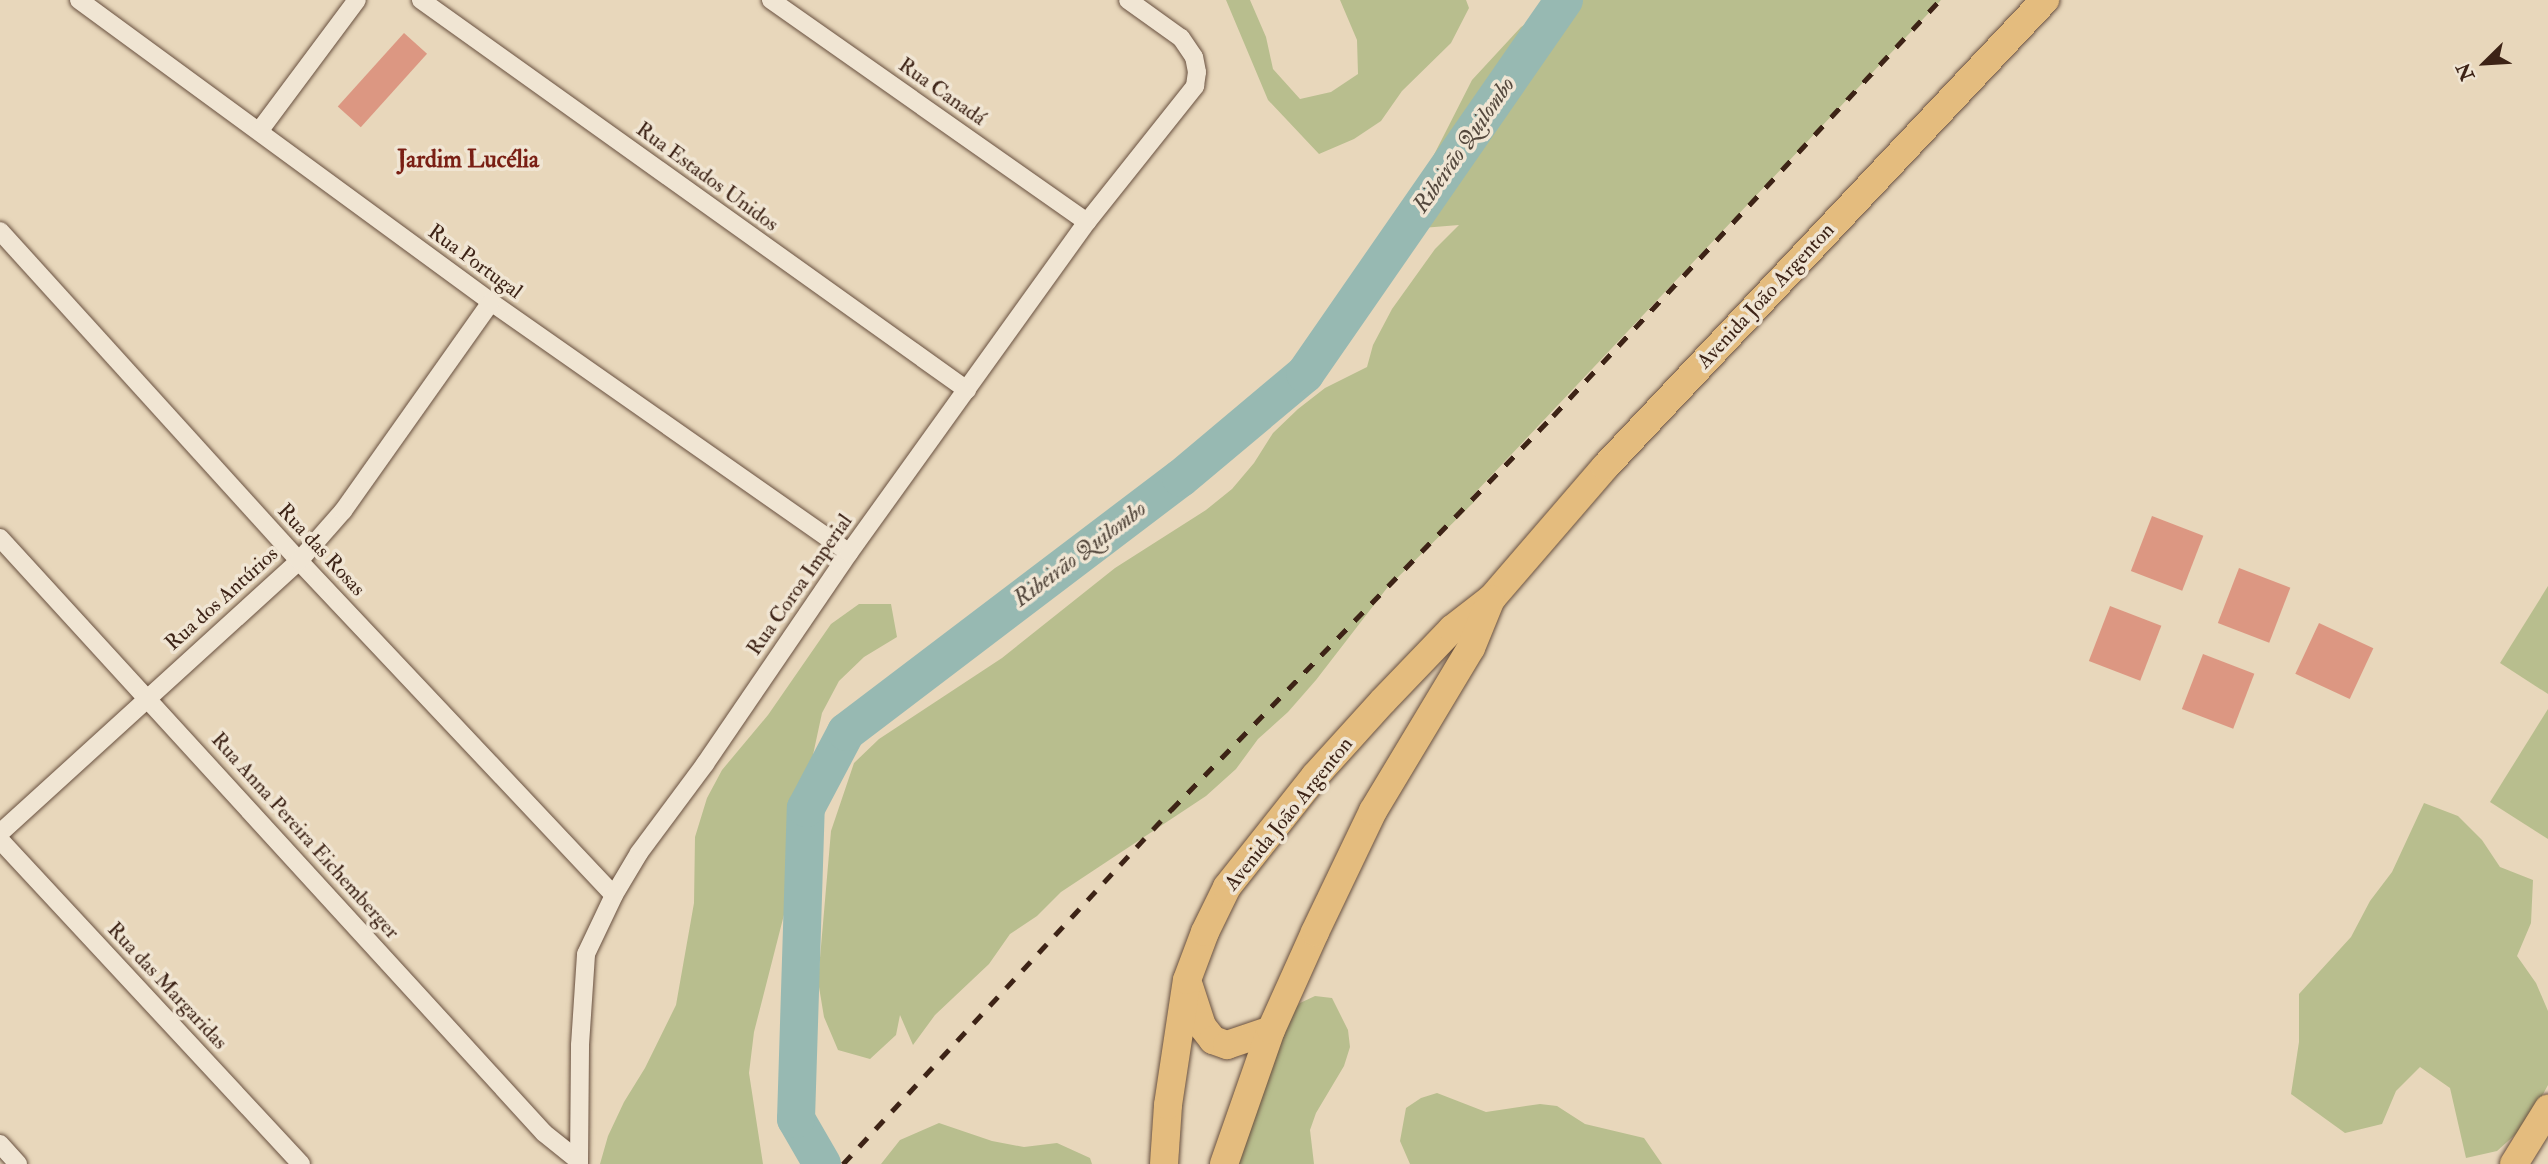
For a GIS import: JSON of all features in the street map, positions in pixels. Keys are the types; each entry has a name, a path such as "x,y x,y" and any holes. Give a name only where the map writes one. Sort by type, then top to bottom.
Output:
{"main road":[{"name":"Avenida João Argenton","path":"1164,1164 1168,1105 1187,980 1205,932 1227,887 1315,776 1452,629 1492,598 1605,467 2045,0"},
{"name":"Avenida João Argenton","path":"1223,1164 1271,1030 1373,811 1471,648 1492,598"},
{"path":"1187,980 1202,1027 1213,1040 1227,1045 1271,1030"},
{"path":"2514,1164 2548,1109"}],"street":[{"name":"Rua Portugal","path":"79,0 260,130 491,302 849,553"},
{"path":"260,130 357,0"},
{"name":"Rua Estados Unidos","path":"421,0 967,390"},
{"name":"Rua Canadá","path":"771,0 1087,222"},
{"name":"Rua Coroa Imperial","path":"579,1163 580,1045 586,954 614,895 639,853 705,764 849,553 1087,222 1195,86 1197,72 1194,57 1181,38 1128,0"},
{"name":"Rua das Rosas","path":"0,231 299,561 614,895"},
{"name":"Rua dos Antúrios","path":"0,833 299,561 342,511 491,302"},
{"name":"Rua Anna Pereira Eichemberger","path":"0,538 544,1133 579,1163"},
{"name":"Rua das Margaridas","path":"0,840 300,1164"},
{"path":"0,1144 18,1164"}],"green space":[{"path":"1226,0 1250,0 1266,37 1273,69 1300,99 1331,92 1358,74 1357,40 1340,0 1466,0 1469,8 1451,43 1402,91 1381,121 1354,139 1319,154 1268,100"},
{"path":"1564,0 1941,0 1472,496 1474,502 1387,588 1316,680 1288,712 1258,739 1236,769 1206,796 1061,892 1037,916 1010,934 989,964 935,1015 913,1045 900,1015 896,1035 870,1059 838,1050 824,1017 818,981 831,831 854,763 879,739 1002,658 1115,568 1206,510 1232,489 1254,463 1273,433 1298,409 1325,388 1367,367 1373,345 1392,309 1435,249 1459,225 1422,228 1413,213 1414,194 1472,80 1521,27"},
{"path":"2548,586 2548,694 2500,663"},
{"path":"859,604 891,604 897,637 864,657 839,681 822,713 799,820 788,899 754,1032 749,1073 763,1164 600,1164 608,1136 624,1102 645,1068 676,1005 694,903 695,837 707,798 722,770 768,715 831,624"},
{"path":"2548,709 2548,839 2490,802"},
{"path":"2424,803 2458,816 2482,840 2500,867 2533,880 2531,923 2517,956 2536,983 2548,1011 2548,1085 2527,1124 2497,1151 2466,1158 2450,1088 2420,1067 2396,1091 2382,1124 2345,1133 2291,1094 2299,1042 2299,994 2351,937 2370,901 2392,872"},
{"path":"1315,996 1332,998 1348,1030 1350,1047 1344,1066 1316,1113 1310,1130 1314,1164 1232,1164 1288,1017 1300,1003"},
{"path":"1437,1093 1486,1112 1540,1104 1557,1106 1585,1124 1644,1138 1662,1164 1410,1164 1400,1141 1406,1108 1421,1098"},
{"path":"939,1123 992,1141 1024,1147 1057,1143 1090,1158 1092,1164 881,1164 900,1140"}],"building":[{"path":"404,33 427,54 361,127 338,107"},
{"path":"2152,516 2203,536 2182,591 2131,571"},
{"path":"2239,568 2290,588 2269,643 2218,623"},
{"path":"2110,606 2161,626 2140,681 2089,661"},
{"path":"2319,623 2373,648 2350,699 2295,674"},
{"path":"2203,654 2254,674 2233,729 2182,709"}],"waterway":[{"name":"Ribeirão Quilombo","path":"822,1164 796,1119 806,808 846,732 1181,478 1305,374 1564,0"}],"railway":[{"path":"843,1164 1171,810 1553,416 1940,0"}],"district":[{"name":"Jardim Lucélia","path":"468,160"}]}
